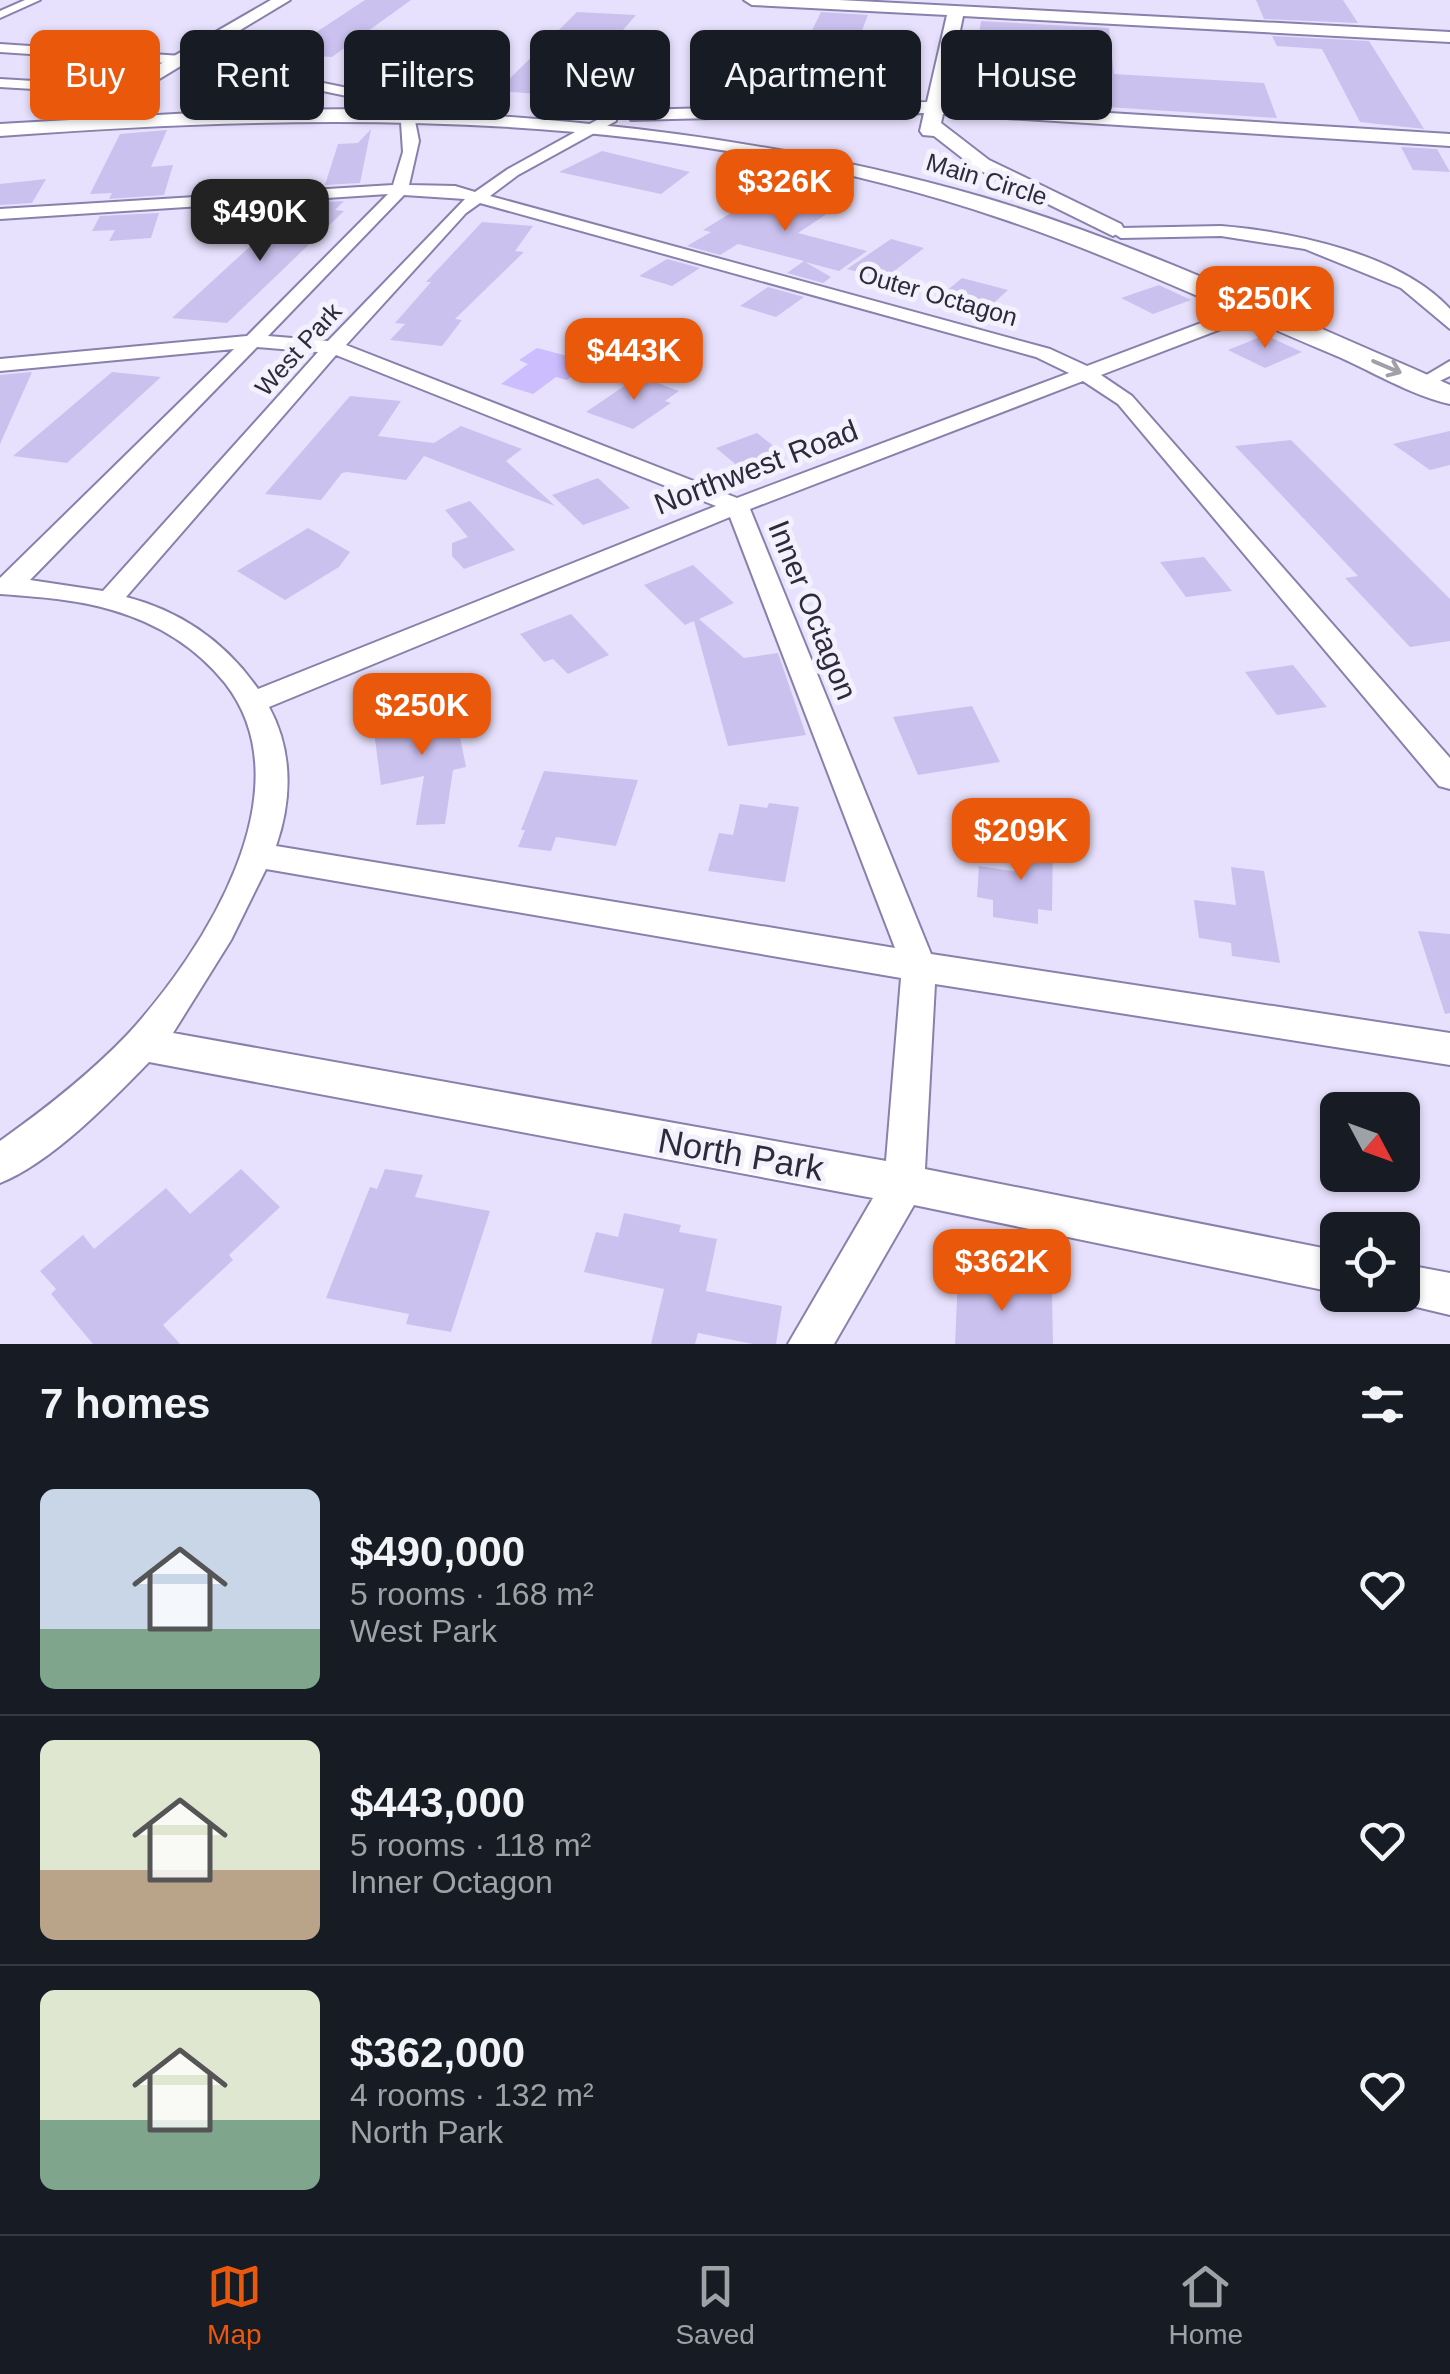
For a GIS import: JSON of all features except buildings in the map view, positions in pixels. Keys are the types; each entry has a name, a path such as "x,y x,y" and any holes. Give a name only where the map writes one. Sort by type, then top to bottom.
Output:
{"street":[{"path":"0,15 34,0"},
{"path":"162,58 262,0"},
{"path":"232,30 282,0"},
{"path":"752,0 1450,37"},
{"path":"956,12 932,116 934,143 965,173 1125,244 1282,299 1443,378"},
{"path":"0,48 180,60"},
{"path":"4,115 120,92 180,61"},
{"path":"0,83 30,85"},
{"name":"Main Circle","path":"4,115 168,108 344,109"},
{"name":"Main Circle","path":"0,130 182,117 344,112"},
{"name":"Main Circle","path":"510,116 606,122 805,149 905,171 1046,210"},
{"path":"932,116 982,164 1125,244 1208,228 1278,235 1354,260 1414,286 1444,312 1450,323"},
{"path":"606,122 932,116 1450,140"},
{"name":"West Park","path":"5,586 254,341 400,188 413,146 411,120"},
{"name":"Main Circle","path":"606,122 874,176 1125,244 1250,310 1443,378"},
{"name":"West Park","path":"110,599 460,210 539,156 606,122"},
{"name":"Outer Octagon","path":"0,214 400,188 480,195 1043,353 1083,372 1125,400 1450,778"},
{"name":"Northwest Road","path":"256,701 737,506 1282,299"},
{"name":"Inner Octagon","path":"0,365 254,341 333,347 737,506 920,966 904,1184 810,1344"},
{"path":"0,1164 79,1102 142,1044 217,936 256,855 272,804 269,738 256,701 215,653 157,616 110,599 5,586"},
{"path":"256,855 920,966 1450,1049"},
{"name":"North Park","path":"142,1044 904,1184 1320,1268"},
{"path":"1420,1288 1450,1294"}],"shaded area":[{"path":"537,348 590,362 567,380 556,377 533,394 501,384 528,364 519,360"}]}
